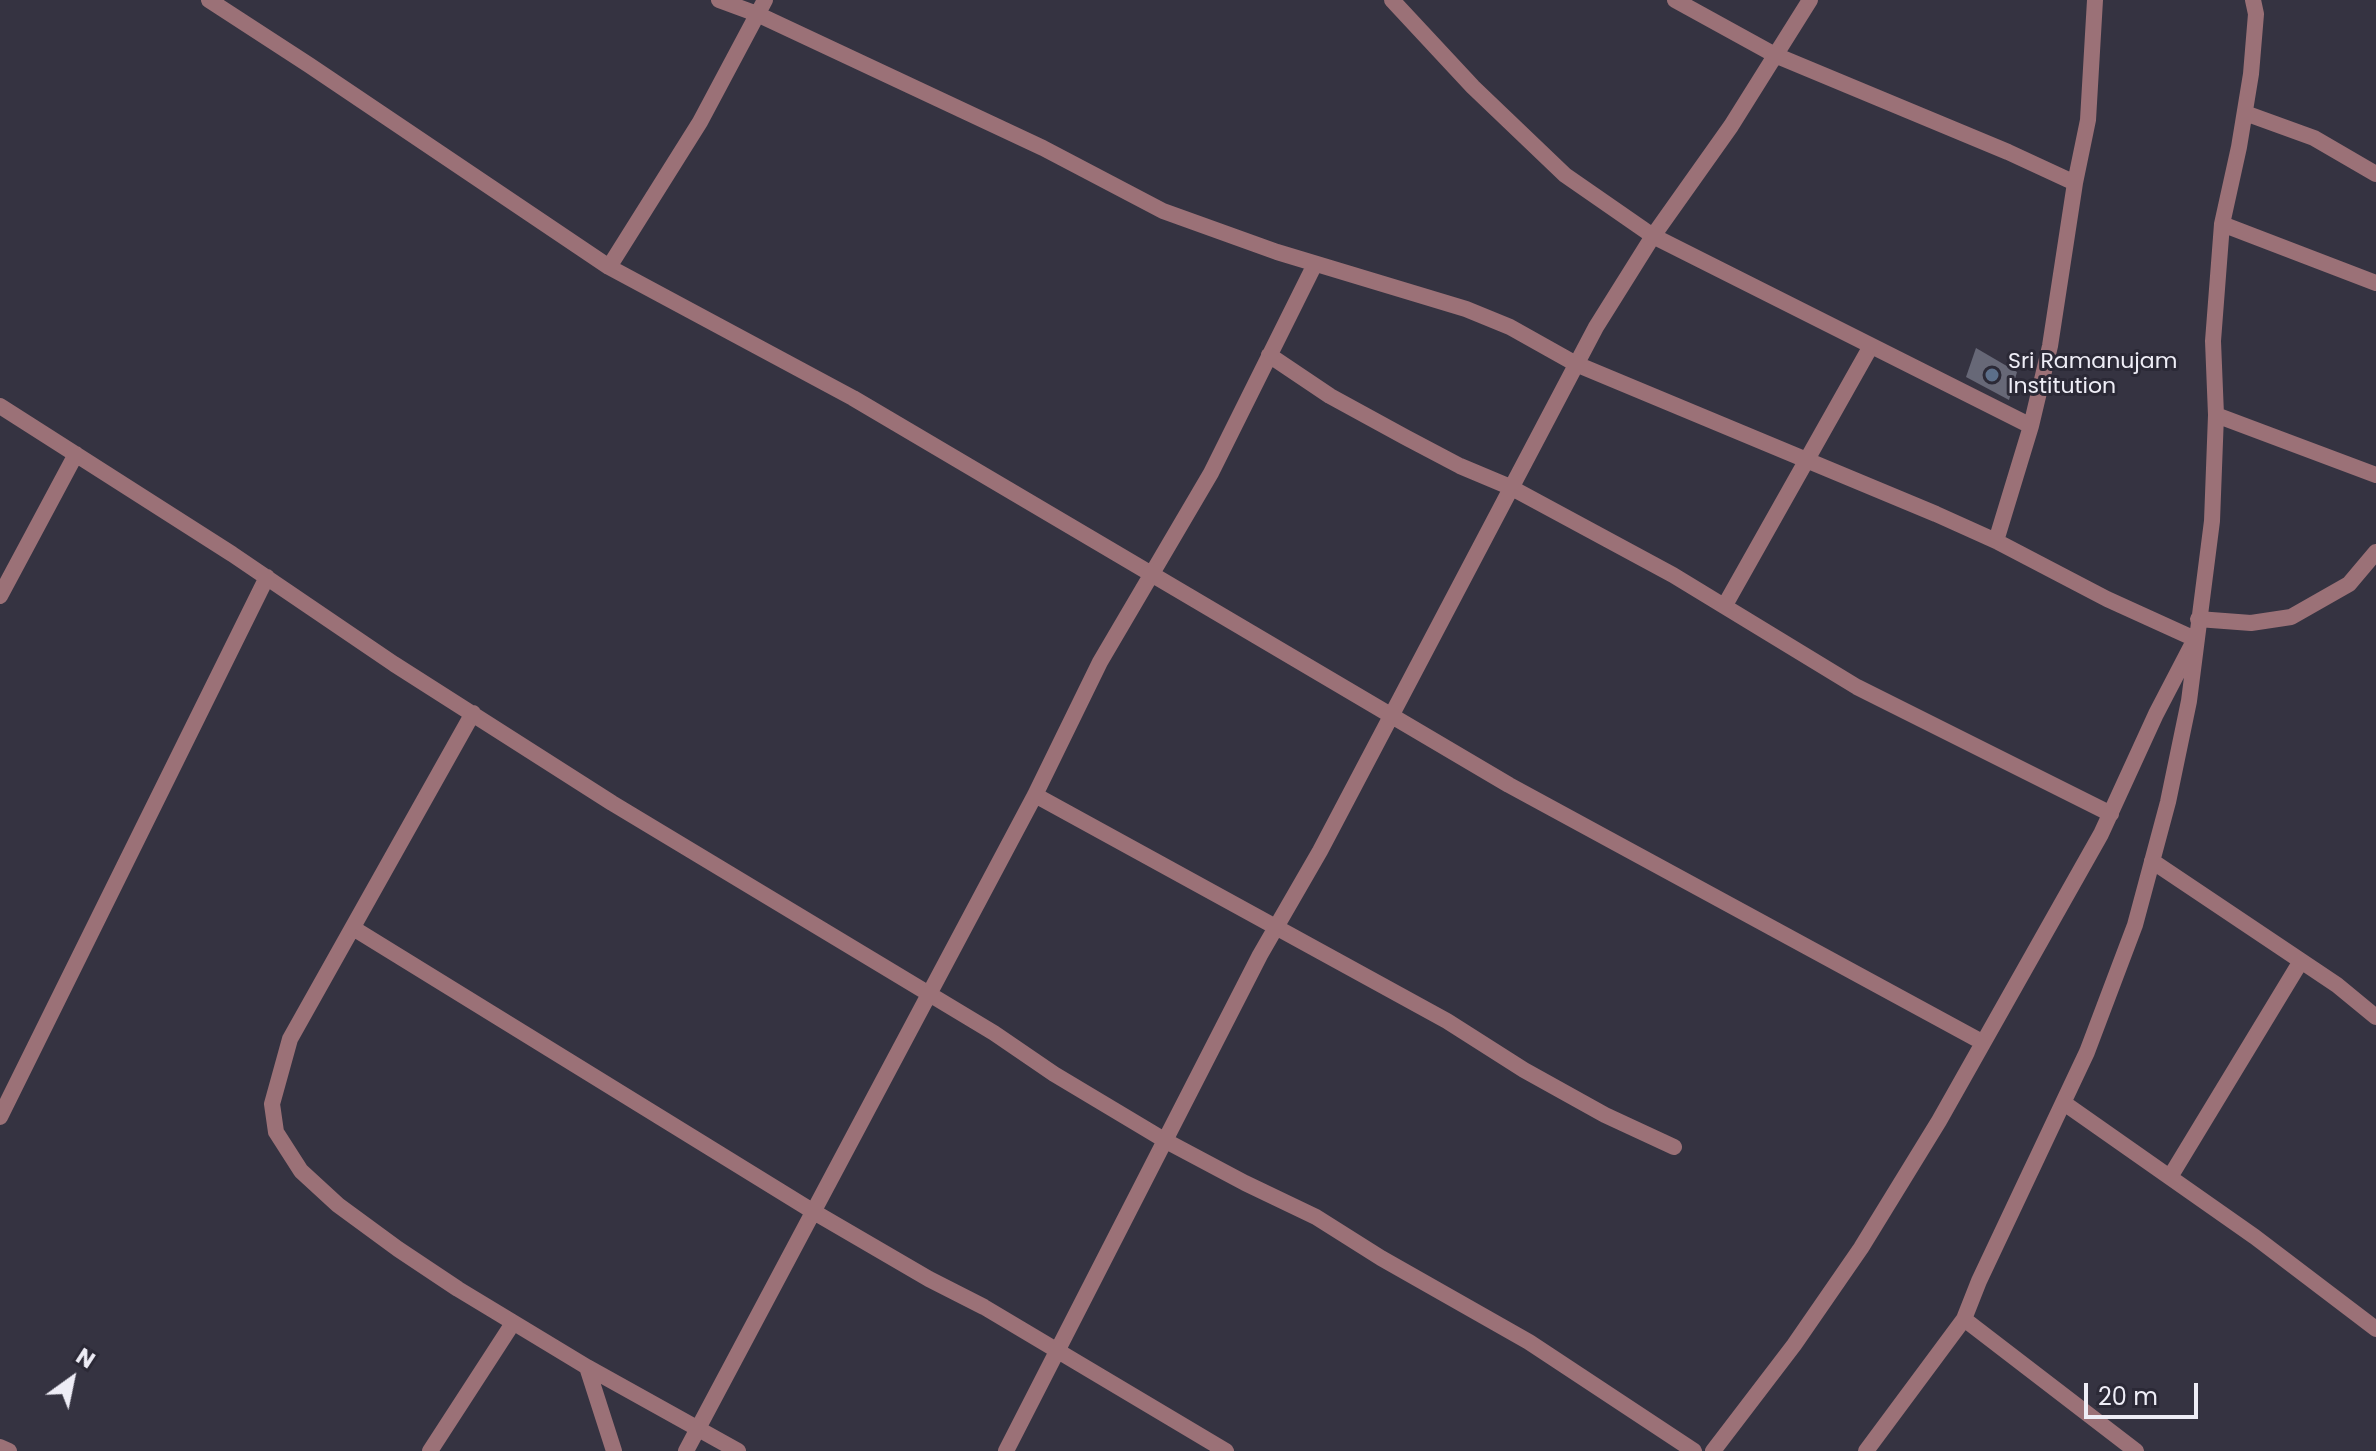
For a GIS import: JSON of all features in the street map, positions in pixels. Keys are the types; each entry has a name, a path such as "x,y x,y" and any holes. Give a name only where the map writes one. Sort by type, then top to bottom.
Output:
{"street":[{"path":"209,0 609,267 853,398 1509,785 1982,1042"},
{"path":"719,0 761,7 1163,211 1315,264 1466,309 1510,327 1576,364 1996,541 2107,599 2195,639"},
{"path":"1392,0 1473,87 1565,175 1653,236 2031,426"},
{"path":"1675,0 1775,55 2075,183"},
{"path":"1006,1451 1260,955 1278,927 1495,522 1510,487 1596,327 1653,236 1731,126 1810,0"},
{"path":"1996,541 2031,426 2050,346 2088,120 2095,0"},
{"path":"1866,1451 1964,1319 2087,1052 2135,925 2168,802 2189,701 2212,521 2216,415 2213,341 2222,224 2245,113 2256,14 2253,0"},
{"path":"609,267 700,122 761,7"},
{"path":"2245,113 2314,138 2376,174"},
{"path":"2222,224 2376,283"},
{"path":"686,1451 1035,795 1100,662 1211,473 1315,264"},
{"path":"1725,605 1871,346"},
{"path":"1269,355 1330,396 1460,466 1510,487 1725,605 1857,687 2111,814"},
{"path":"0,406 267,577 394,664 666,836 1166,1141 1316,1217 1381,1258 1529,1342 1694,1451"},
{"path":"2216,415 2376,475"},
{"path":"0,596 76,454"},
{"path":"2198,619 2251,623 2291,617 2349,584 2376,552"},
{"path":"0,1117 267,577"},
{"path":"1713,1451 1794,1345 1861,1248 1939,1121 2111,814 2156,714 2195,639"},
{"path":"473,713 290,1039 272,1104 276,1132 301,1171 338,1205 446,1281 587,1367 738,1451"},
{"path":"1035,795 1447,1021 1524,1070 1605,1115 1674,1147"},
{"path":"2152,861 2337,985 2376,1017"},
{"path":"353,928 814,1212 1226,1451"},
{"path":"2170,1177 2301,961"},
{"path":"2064,1103 2255,1237 2376,1329"},
{"path":"1964,1319 2136,1451"},
{"path":"430,1451 513,1323"},
{"path":"587,1367 614,1451"},
{"path":"0,1447 9,1451"}],"building":[{"name":"Sri Ramanujam Institution","path":"1976,348 2017,372 2009,400 1966,377"}],"place":[{"name":"Sri Ramanujam Institution","path":"1992,375"}]}
